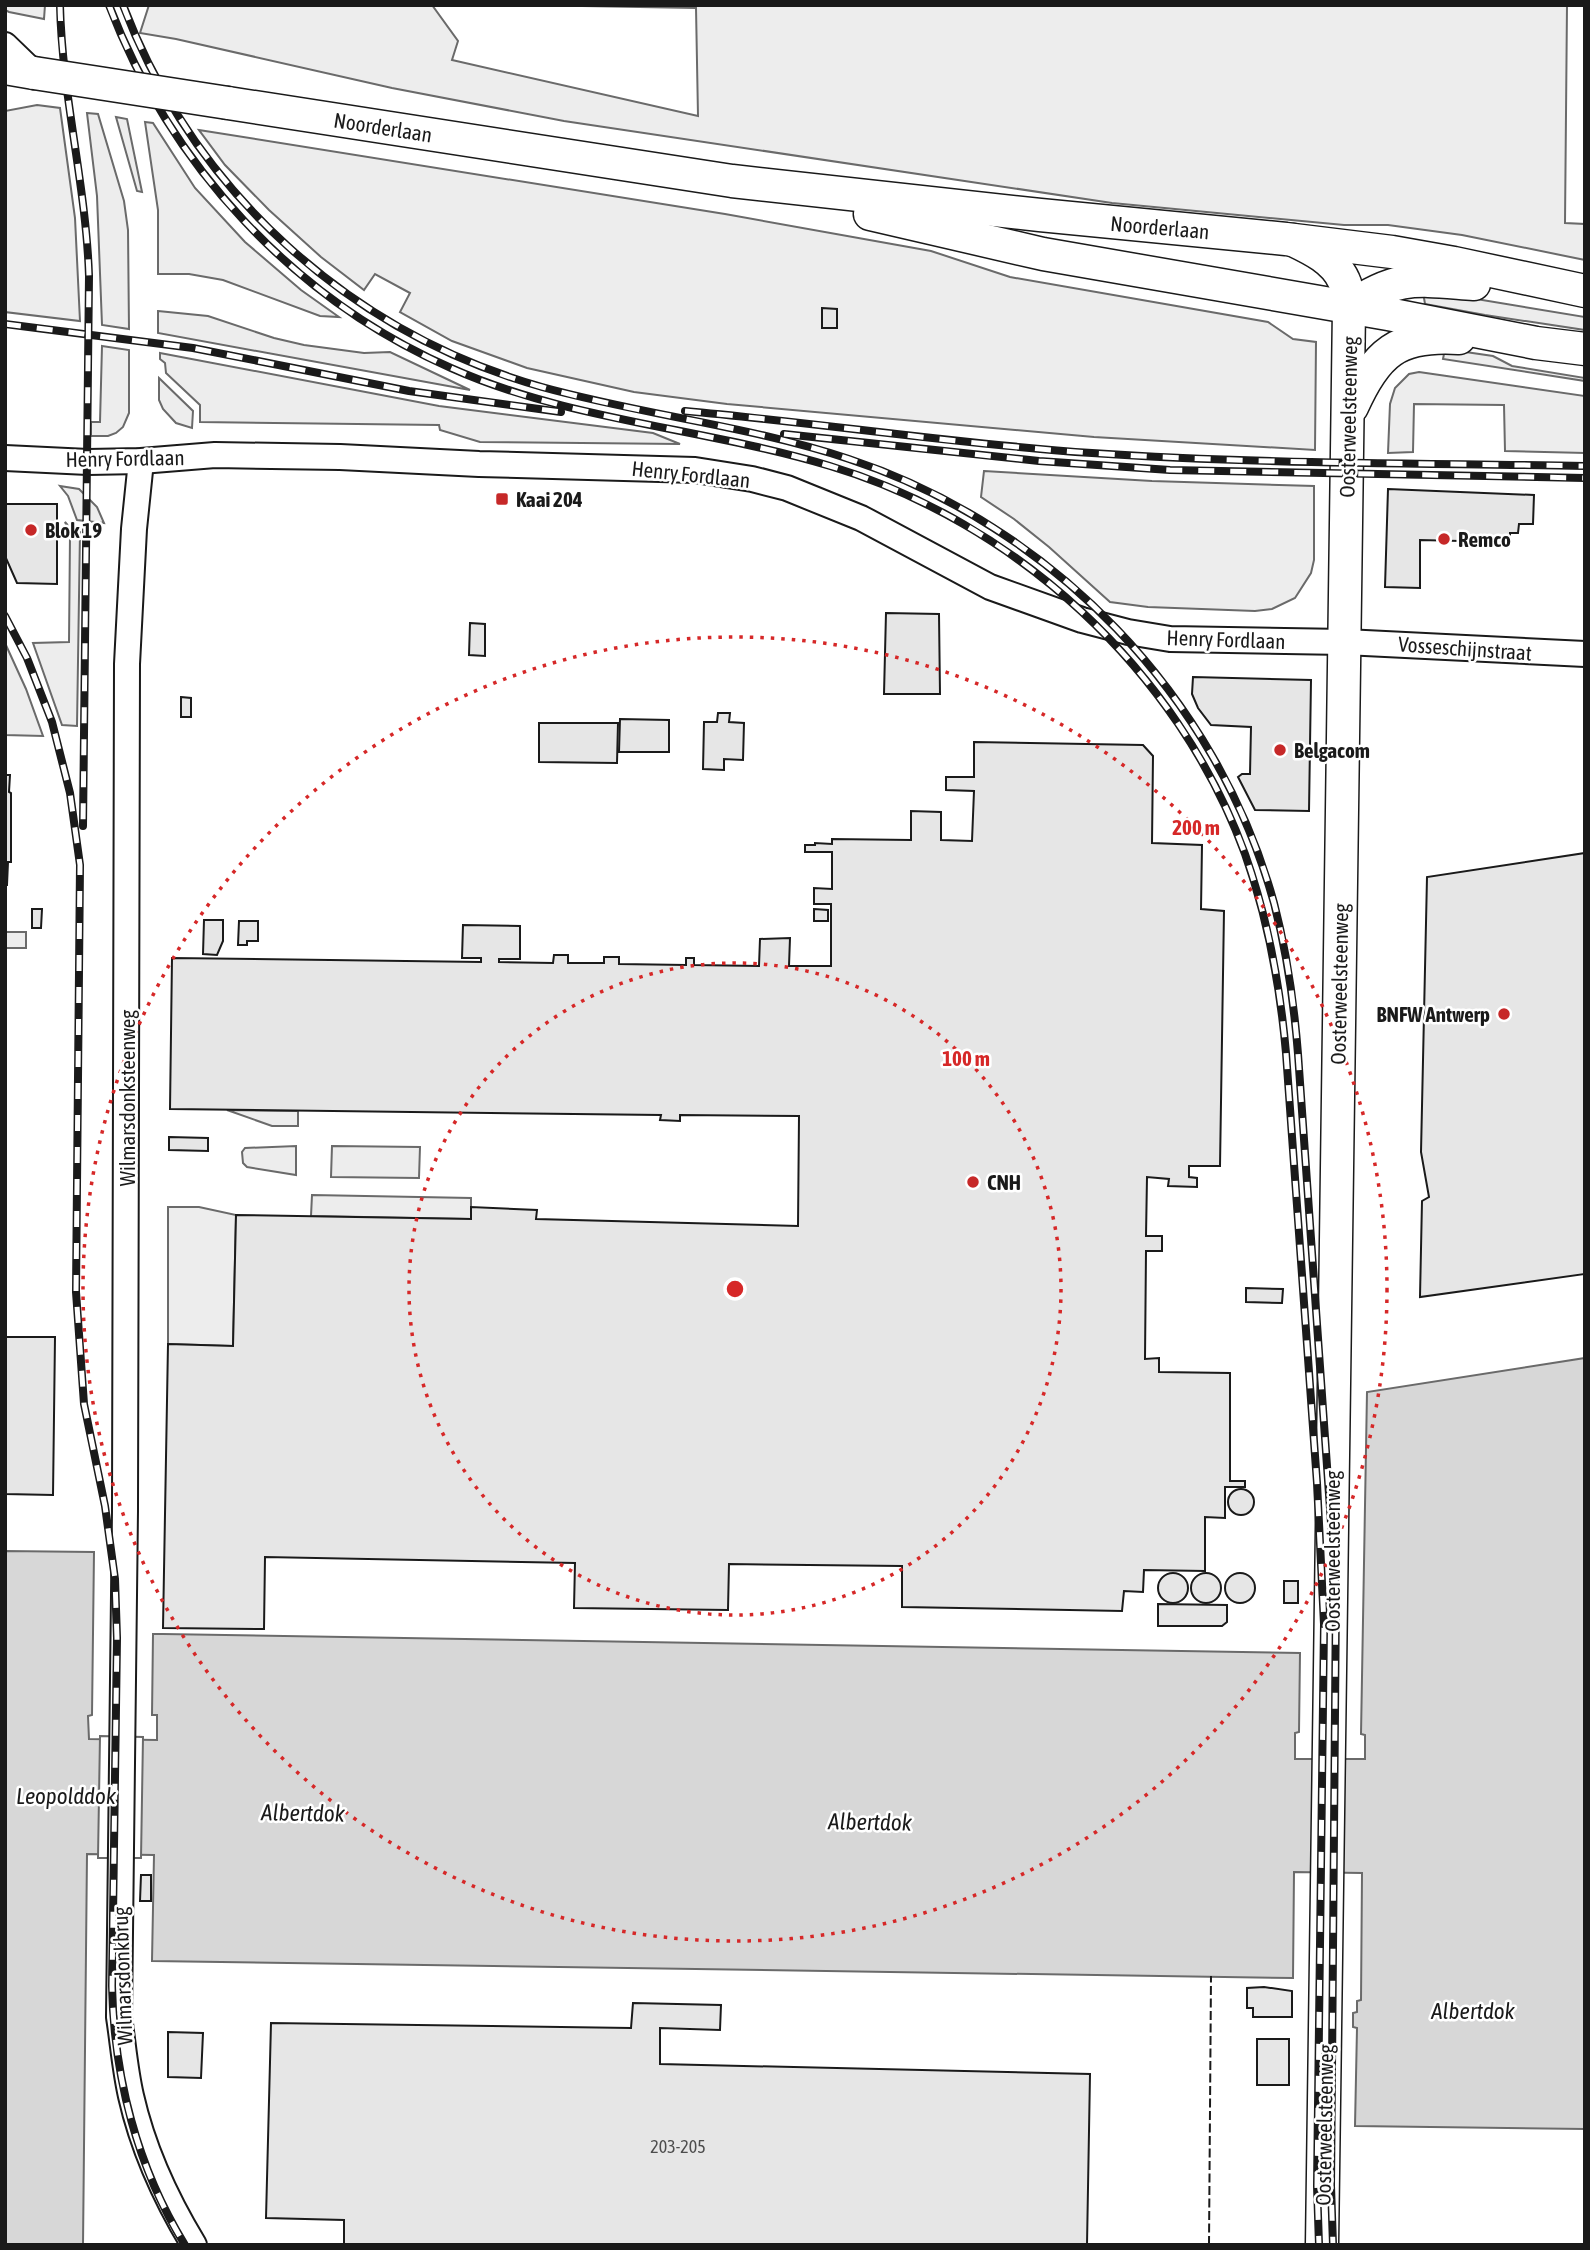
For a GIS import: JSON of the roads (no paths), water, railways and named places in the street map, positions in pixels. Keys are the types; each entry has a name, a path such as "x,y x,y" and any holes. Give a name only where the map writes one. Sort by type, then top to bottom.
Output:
{"main road":[{"name":"Noorderlaan","path":"15,74 228,103 733,181 1293,240 1454,263 1585,291"},
{"name":"Noorderlaan","path":"733,181 1043,254 1388,314 1536,343 1585,349"},
{"name":"Oosterweelsteenweg","path":"1293,240 1332,263 1345,282 1349,308 1322,2245"},
{"name":"Noorderlaan","path":"1349,308 1373,291 1391,284 1420,280 1585,291"},
{"path":"1348,415 1372,368 1398,346 1443,337 1536,343"}],"street":[{"path":"5,45 15,74"},
{"name":"Henry Fordlaan","path":"5,458 141,461 215,455 299,456 695,470 787,488 861,518 990,587 1052,611 1128,632 1170,639 1345,642"},
{"name":"Wilmarsdonksteenweg","path":"122,1736 128,952 127,664 134,530 141,461"},
{"name":"Vosseschijnstraat","path":"1345,642 1585,654"},
{"name":"Wilmarsdonkbrug","path":"122,1736 119,2017 130,2094 151,2158 194,2245"}],"water":[{"path":"1585,1358 1585,2129 1355,2126 1357,2028 1353,2027 1353,2013 1357,2012 1357,2001 1361,2000 1362,1873 1294,1872 1293,1978 152,1961 154,1855 87,1854 83,2245 5,2245 5,1551 94,1552 92,1715 88,1716 89,1739 157,1740 157,1715 152,1715 153,1634 163,1634 1300,1653 1299,1732 1295,1733 1295,1759 1365,1759 1365,1735 1361,1734 1367,1392"}],"railway":[{"path":"60,5 65,73 89,276 83,826"},
{"path":"109,5 135,64 166,120 203,172 244,221 290,265 340,305 394,339 451,368 496,386 590,412 735,442 830,466 898,491 964,524 1025,565 1082,612 1133,665 1178,724 1216,787 1253,878 1272,952 1280,1002 1317,1483 1324,1624 1317,2186 1319,2245"},
{"path":"123,5 154,73 192,136 236,194 288,246 344,292 406,331 472,363 542,387 812,448 849,459 923,489 993,528 1058,574 1116,628 1168,689 1212,756 1248,827 1274,903 1289,978 1298,1054 1336,1594 1331,2186 1333,2245"},
{"path":"5,324 193,348 409,391 561,412"},
{"path":"685,411 990,444 1154,457 1585,466"},
{"path":"784,434 1039,461 1170,470 1585,478"},
{"path":"5,616 27,658 52,722 70,793 80,865 76,1292 84,1404 105,1506 115,1579 117,1638 112,1986 114,2020 123,2087 141,2153 168,2215 185,2245"}],"place":[{"name":"Kaai 204","path":"502,499"},
{"name":"Blok 19","path":"31,530"},
{"name":"Remco","path":"1444,539"},
{"name":"Belgacom","path":"1280,750"},
{"name":"BNFW Antwerp","path":"1504,1014"},
{"name":"CNH","path":"973,1182"}],"water label":[{"name":"Leopolddok","path":"66,1796"},
{"name":"Albertdok","path":"303,1813"},
{"name":"Albertdok","path":"870,1822"},
{"name":"Albertdok","path":"1473,2011"}]}
